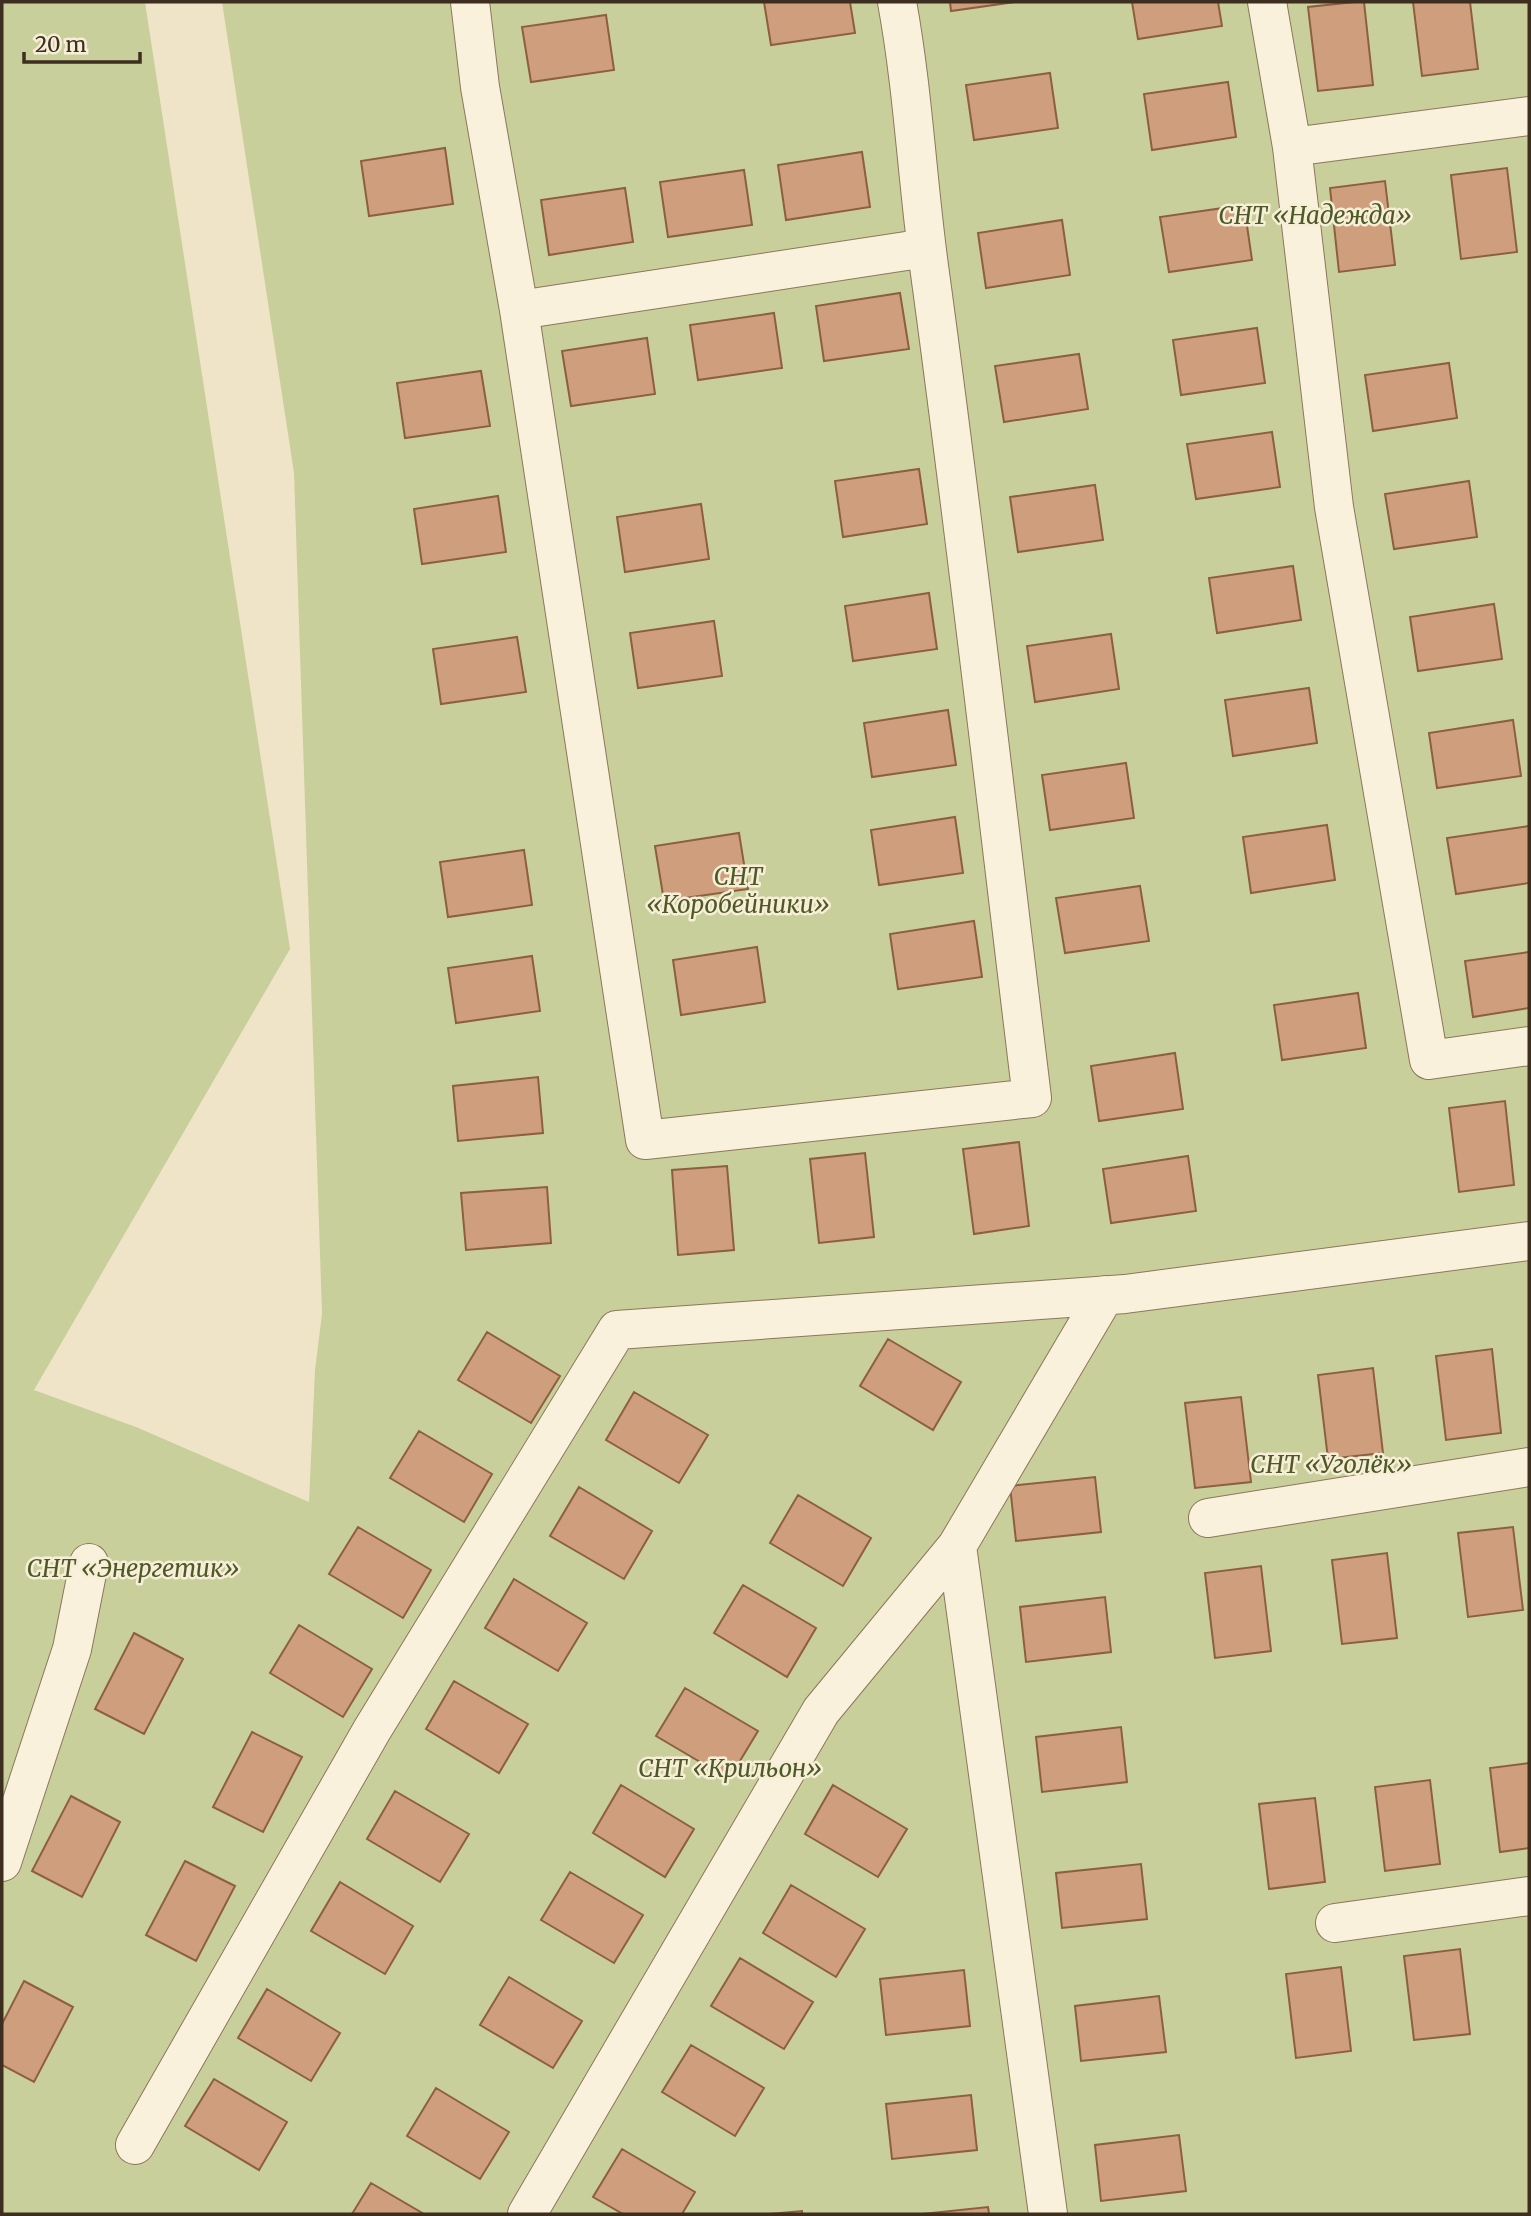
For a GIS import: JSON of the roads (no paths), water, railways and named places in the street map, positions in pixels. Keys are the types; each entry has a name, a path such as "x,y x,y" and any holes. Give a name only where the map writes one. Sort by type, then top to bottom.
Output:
{"street":[{"path":"470,2 480,87 519,310 645,1140 1032,1098 952,436 926,248 905,46 897,2"},
{"path":"1266,2 1292,146 1334,507 1429,1060 1529,1046"},
{"path":"1292,146 1529,116"},
{"path":"519,310 926,248"},
{"path":"135,2145 372,1730 617,1330 1150,1291 1529,1241"},
{"path":"527,2214 821,1711 957,1546 1105,1295"},
{"path":"1208,1518 1529,1467"},
{"path":"957,1546 1048,2214"},
{"path":"2,1862 72,1649 89,1563"},
{"path":"1335,1923 1529,1896"}],"park label":[{"name":"СНТ «Надежда»","path":"1315,216"},
{"name":"СНТ «Коробейники»","path":"738,891"},
{"name":"СНТ «Уголёк»","path":"1331,1465"},
{"name":"СНТ «Энергетик»","path":"133,1569"},
{"name":"СНТ «Крильон»","path":"730,1769"}]}
